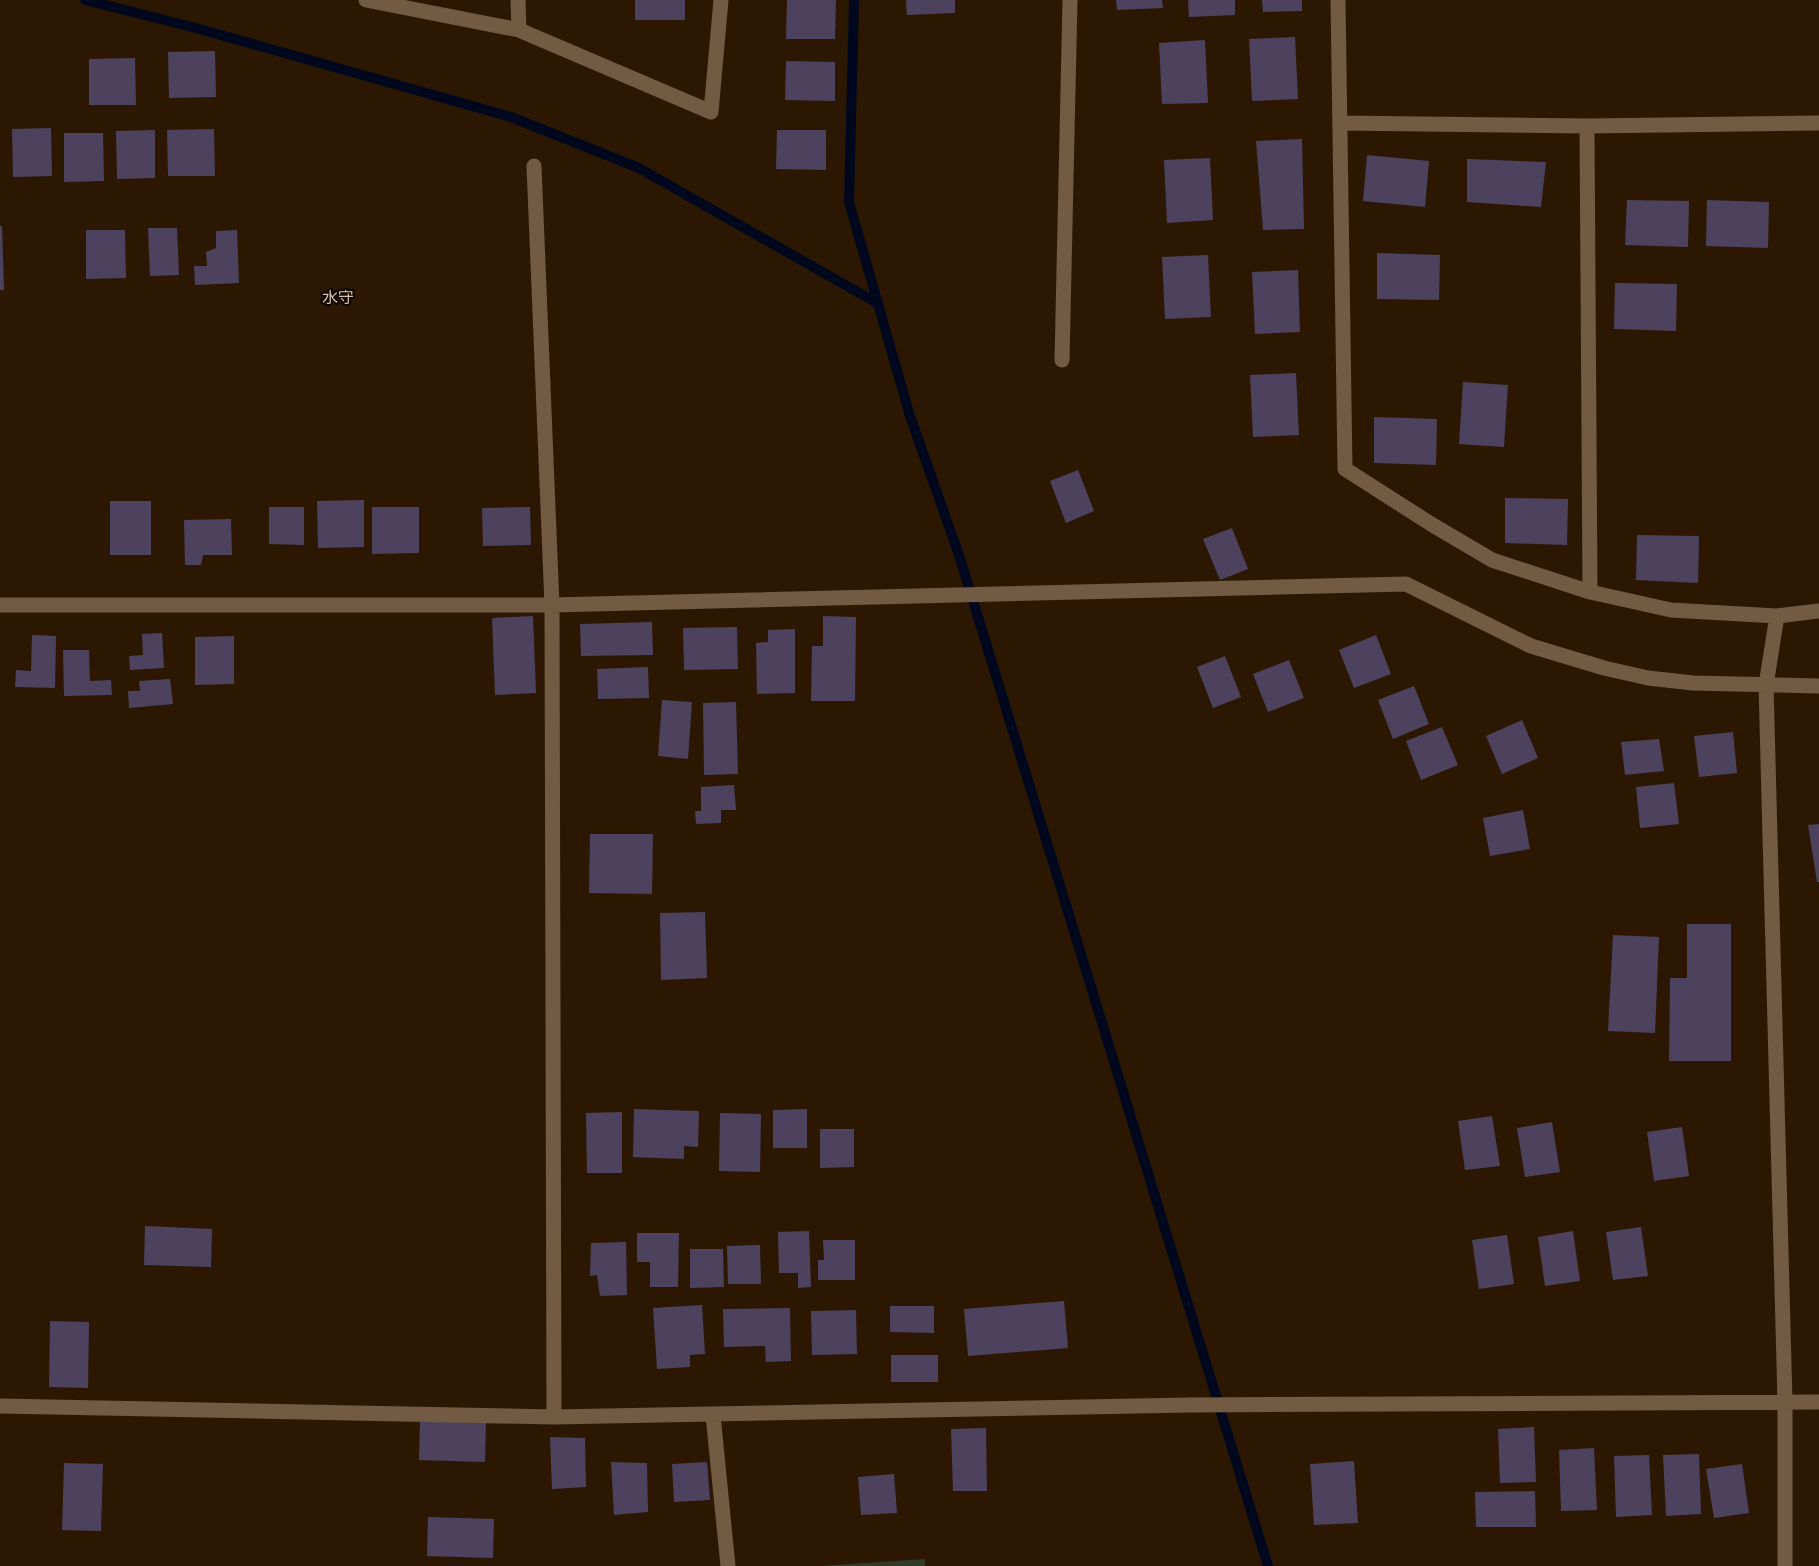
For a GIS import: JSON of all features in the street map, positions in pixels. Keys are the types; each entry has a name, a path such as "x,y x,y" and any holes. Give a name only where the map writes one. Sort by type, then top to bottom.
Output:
{"street":[{"path":"366,0 519,30 711,112 721,0"},
{"path":"518,0 519,30"},
{"path":"1062,360 1070,0"},
{"path":"1338,0 1344,469 1492,560 1590,592 1671,610 1778,616 1819,611"},
{"path":"1340,123 1587,126 1819,123"},
{"path":"1587,126 1590,592"},
{"path":"534,166 552,605 554,1417"},
{"path":"0,605 552,605 1406,584 1531,646 1604,668 1648,678 1693,683 1819,686"},
{"path":"1778,616 1766,685 1785,1402 1785,1566"},
{"path":"0,1406 554,1417 1190,1405 1819,1402"},
{"path":"713,1414 728,1566"}],"green space":[{"path":"925,1559 925,1566 820,1566"}],"building":[{"path":"635,0 685,0 685,20 635,20"},
{"path":"787,0 836,0 835,39 786,39"},
{"path":"906,0 955,0 955,13 907,15"},
{"path":"1116,0 1162,0 1163,8 1117,10"},
{"path":"1188,0 1235,0 1235,15 1189,17"},
{"path":"1262,0 1302,0 1302,11 1263,12"},
{"path":"1295,37 1298,99 1252,101 1249,39"},
{"path":"1205,40 1208,103 1162,104 1159,43"},
{"path":"215,51 216,97 169,98 168,52"},
{"path":"135,58 136,105 89,105 89,59"},
{"path":"786,61 835,62 835,101 785,100"},
{"path":"51,128 52,176 13,177 12,129"},
{"path":"214,129 215,176 168,176 167,130"},
{"path":"155,130 155,178 117,179 116,131"},
{"path":"777,130 826,130 826,170 776,169"},
{"path":"64,133 103,133 104,181 64,182"},
{"path":"1302,139 1304,229 1263,230 1256,141"},
{"path":"1367,155 1429,161 1425,207 1363,201"},
{"path":"1210,158 1213,220 1167,223 1164,160"},
{"path":"1467,159 1546,162 1541,207 1467,202"},
{"path":"1627,200 1689,201 1688,247 1625,245"},
{"path":"1707,200 1769,202 1768,248 1706,246"},
{"path":"0,226 2,226 4,290 0,290"},
{"path":"148,228 177,228 179,275 150,276"},
{"path":"86,230 125,230 126,278 86,279"},
{"path":"237,230 239,283 195,285 194,266 207,266 206,252 216,248 216,231"},
{"path":"1377,253 1440,255 1439,300 1377,299"},
{"path":"1208,255 1211,317 1165,319 1162,257"},
{"path":"1298,270 1300,332 1255,334 1252,272"},
{"path":"1615,283 1677,284 1676,331 1614,329"},
{"path":"1296,373 1299,435 1253,437 1250,375"},
{"path":"1463,382 1508,385 1504,447 1459,444"},
{"path":"1374,417 1437,419 1436,465 1374,463"},
{"path":"1078,470 1094,511 1066,523 1050,481"},
{"path":"1505,498 1568,499 1567,545 1505,543"},
{"path":"364,500 364,547 318,548 317,501"},
{"path":"110,501 151,501 151,555 110,555"},
{"path":"269,507 304,507 304,545 269,544"},
{"path":"372,507 419,507 419,553 372,554"},
{"path":"530,507 531,545 483,546 482,508"},
{"path":"231,519 232,555 203,555 201,565 185,565 184,520"},
{"path":"1232,528 1248,569 1220,580 1203,539"},
{"path":"1637,535 1699,536 1698,583 1636,580"},
{"path":"533,616 536,693 495,695 492,618"},
{"path":"823,616 856,617 855,701 811,701 812,646 823,646"},
{"path":"652,622 653,655 581,656 580,624"},
{"path":"737,627 738,669 684,670 683,628"},
{"path":"795,629 795,693 757,694 756,643 768,642 768,630"},
{"path":"162,633 164,668 130,670 129,656 143,655 142,634"},
{"path":"32,635 56,636 55,688 15,687 16,670 31,671"},
{"path":"1376,635 1391,674 1354,688 1339,650"},
{"path":"234,636 234,684 195,685 195,637"},
{"path":"63,650 89,650 90,681 111,680 112,695 64,696"},
{"path":"1225,656 1241,697 1213,708 1197,667"},
{"path":"1289,660 1304,698 1268,712 1253,674"},
{"path":"648,667 649,698 598,699 597,669"},
{"path":"170,679 173,704 129,708 128,691 140,691 139,681"},
{"path":"1414,686 1429,724 1393,739 1378,700"},
{"path":"662,700 692,702 688,759 658,756"},
{"path":"736,702 738,774 704,775 703,703"},
{"path":"1522,720 1538,758 1502,774 1486,736"},
{"path":"1442,727 1458,765 1421,780 1406,741"},
{"path":"1733,732 1737,773 1699,777 1694,736"},
{"path":"1659,739 1664,771 1625,775 1621,742"},
{"path":"1674,783 1679,824 1640,828 1636,787"},
{"path":"734,785 736,810 721,810 721,823 696,824 695,811 701,811 701,787"},
{"path":"1523,810 1530,849 1490,856 1483,818"},
{"path":"1819,824 1819,882 1817,882 1808,825"},
{"path":"590,834 653,834 652,894 589,893"},
{"path":"705,912 707,978 661,980 660,913"},
{"path":"1687,924 1731,924 1731,1061 1669,1061 1670,978 1687,978"},
{"path":"1613,935 1659,937 1655,1033 1608,1031"},
{"path":"634,1109 699,1111 698,1147 684,1146 684,1159 633,1157"},
{"path":"807,1109 807,1148 773,1148 773,1110"},
{"path":"622,1112 622,1173 587,1173 586,1113"},
{"path":"720,1113 761,1114 760,1172 719,1171"},
{"path":"1492,1116 1500,1166 1465,1170 1458,1121"},
{"path":"1552,1122 1560,1172 1525,1177 1517,1128"},
{"path":"1682,1127 1689,1176 1654,1181 1647,1132"},
{"path":"820,1129 854,1129 854,1167 820,1168"},
{"path":"145,1226 212,1229 211,1267 144,1265"},
{"path":"1641,1227 1648,1276 1613,1280 1606,1232"},
{"path":"809,1231 811,1287 798,1288 798,1273 779,1273 778,1232"},
{"path":"1573,1231 1580,1281 1545,1286 1538,1237"},
{"path":"637,1233 679,1233 678,1287 650,1287 650,1262 637,1262"},
{"path":"1507,1235 1514,1284 1479,1289 1472,1240"},
{"path":"823,1240 855,1240 855,1280 818,1280 818,1260 824,1260"},
{"path":"626,1242 627,1295 600,1296 597,1275 590,1276 591,1243"},
{"path":"760,1245 761,1284 728,1284 727,1246"},
{"path":"690,1249 723,1249 724,1287 690,1288"},
{"path":"1064,1301 1068,1348 968,1356 964,1309"},
{"path":"702,1305 705,1354 690,1355 690,1367 657,1369 653,1308"},
{"path":"890,1306 934,1306 934,1333 890,1332"},
{"path":"790,1308 791,1361 766,1362 765,1346 724,1347 723,1309"},
{"path":"856,1310 857,1354 812,1355 811,1311"},
{"path":"50,1321 89,1322 88,1388 49,1387"},
{"path":"891,1355 938,1355 938,1382 891,1382"},
{"path":"420,1421 486,1423 485,1462 419,1460"},
{"path":"1534,1427 1536,1482 1500,1483 1498,1429"},
{"path":"986,1428 987,1491 953,1491 951,1429"},
{"path":"550,1437 585,1438 586,1487 552,1489"},
{"path":"1594,1448 1597,1510 1561,1511 1559,1450"},
{"path":"1699,1454 1701,1514 1666,1516 1663,1455"},
{"path":"1649,1455 1652,1515 1616,1517 1614,1456"},
{"path":"1354,1461 1358,1523 1314,1525 1310,1464"},
{"path":"611,1462 647,1463 648,1512 614,1515"},
{"path":"707,1462 710,1500 674,1502 672,1464"},
{"path":"64,1463 103,1464 101,1531 62,1530"},
{"path":"1742,1464 1749,1513 1714,1518 1706,1469"},
{"path":"894,1474 897,1513 861,1515 858,1477"},
{"path":"1535,1491 1536,1527 1476,1527 1475,1492"},
{"path":"428,1517 494,1519 493,1558 427,1556"}],"waterway":[{"path":"85,0 196,28 511,117 639,168 877,303"},
{"path":"854,0 849,202 910,416 960,558 1268,1566"}],"district":[{"name":"水守","path":"338,297"}]}
